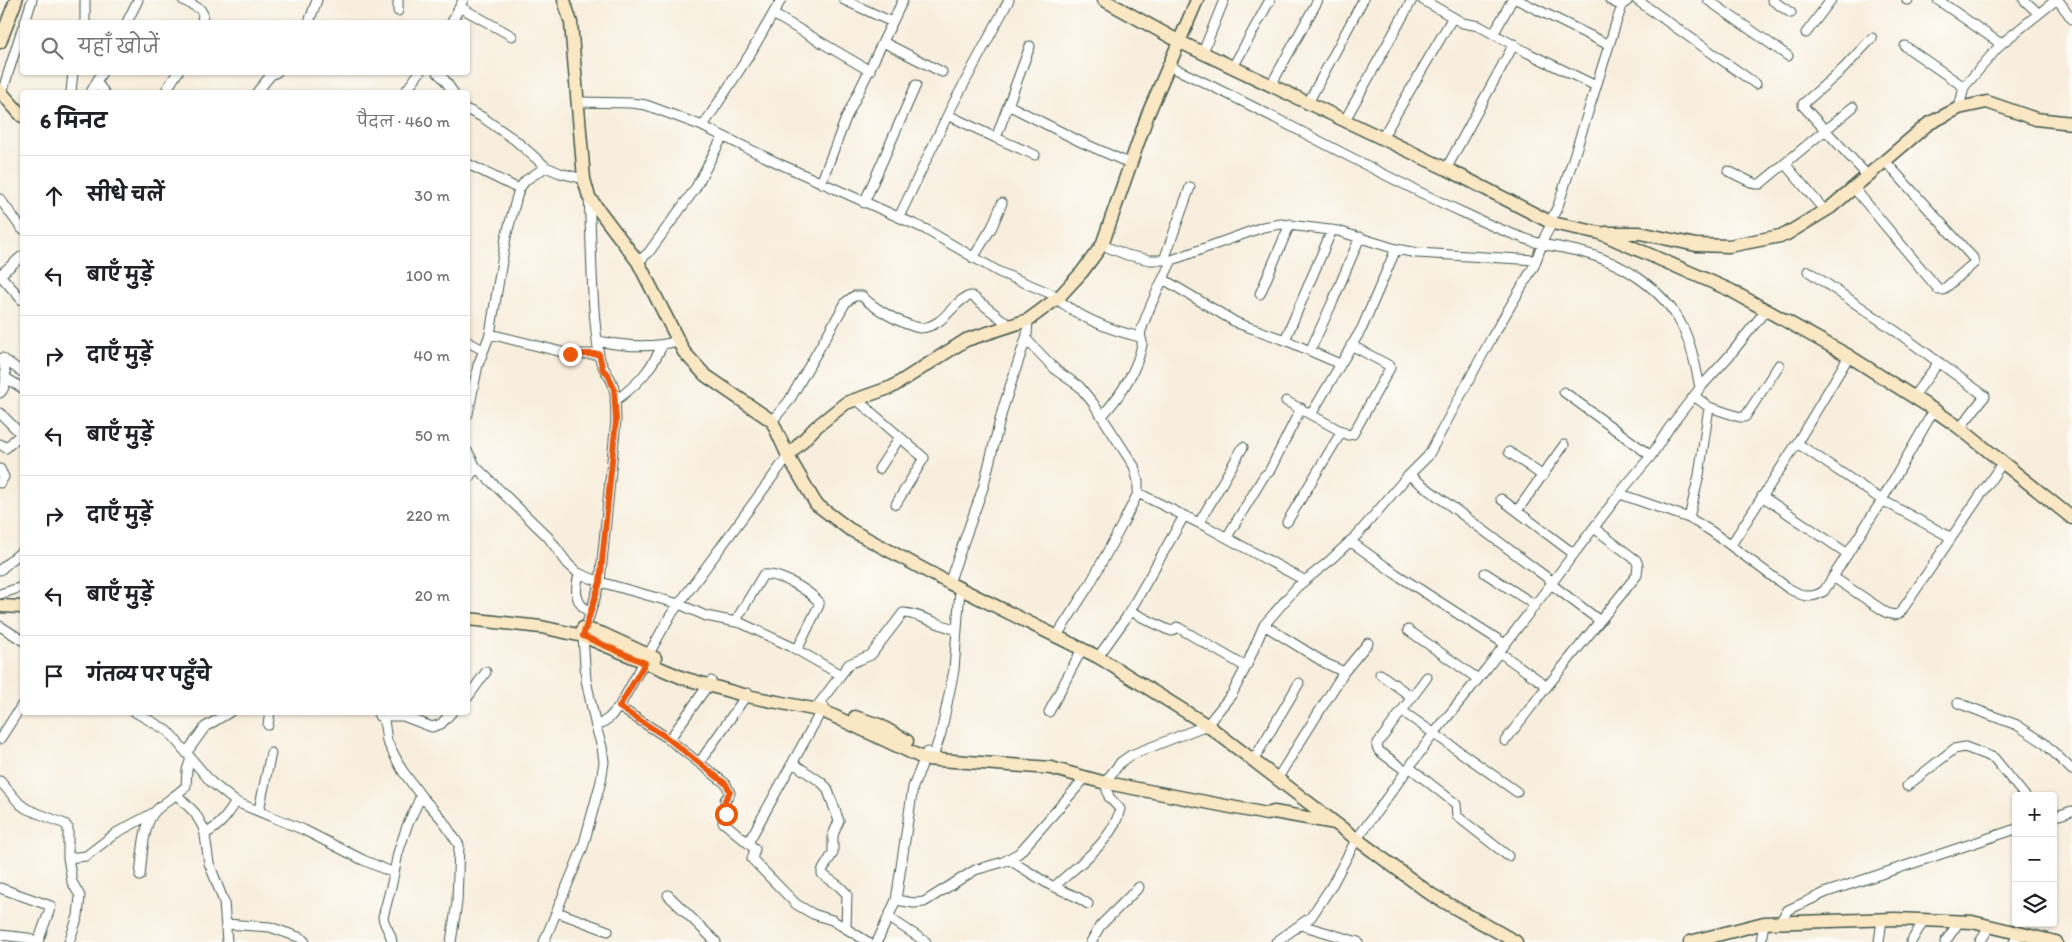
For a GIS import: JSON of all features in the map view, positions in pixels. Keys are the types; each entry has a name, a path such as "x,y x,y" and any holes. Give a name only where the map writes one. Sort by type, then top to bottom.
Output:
{"street":[{"path":"0,42 16,0"},
{"path":"26,20 32,0"},
{"path":"85,0 86,20"},
{"path":"128,20 138,0"},
{"path":"183,0 200,9 203,14 202,20"},
{"path":"311,20 317,0"},
{"path":"398,0 398,11"},
{"path":"544,942 583,847 601,781 603,754 586,680 584,632 600,582 615,429 615,401 612,384 608,374 603,370 599,354 588,197 584,179 571,24 564,0"},
{"path":"703,126 781,0"},
{"path":"844,0 892,22"},
{"path":"822,183 846,118 903,0"},
{"path":"899,217 977,56 1009,0"},
{"path":"1104,0 1180,42 1446,169 1551,223 1600,233 1640,233 1696,245 1729,246 1785,234 1825,210 1928,124 1959,108 1987,102 2036,119 2072,123"},
{"path":"596,727 609,718 619,707 647,659 655,640 678,604 698,581 729,535 746,516 788,456 826,418 846,403 892,387 966,340 1028,320 1057,298 1082,272 1102,245 1148,114 1197,0"},
{"path":"1203,52 1224,0"},
{"path":"1234,67 1270,0"},
{"path":"1271,85 1318,0"},
{"path":"1308,103 1363,0"},
{"path":"1345,120 1412,0"},
{"path":"1423,0 1463,23 1479,26 1494,33 1596,86"},
{"path":"1494,33 1512,0"},
{"path":"1518,0 1609,45"},
{"path":"1054,887 1104,840 1119,813 1120,809 1106,791 1107,780 1125,758 1207,725 1232,694 1264,625 1304,580 1328,563 1350,542 1428,456 1543,244 1558,206 1609,45 1625,3 1610,0"},
{"path":"1637,0 1756,84"},
{"path":"1708,0 1788,56"},
{"path":"1772,0 1791,13"},
{"path":"1806,33 1831,0"},
{"path":"1938,0 2000,44"},
{"path":"2024,0 2038,14"},
{"path":"1959,108 1964,87 2000,44 2038,14 2057,0 2072,19"},
{"path":"453,20 461,4 512,36"},
{"path":"773,14 870,70"},
{"path":"1382,138 1453,17"},
{"path":"20,36 1,94 20,114"},
{"path":"1867,175 1803,104 1843,69 1872,38"},
{"path":"883,42 942,72"},
{"path":"1446,169 1514,44"},
{"path":"996,138 1030,46"},
{"path":"1905,46 1964,87"},
{"path":"1169,66 1456,210 1543,244 1592,254 1640,279 1665,300 1681,320 1691,348 1700,388"},
{"path":"71,90 73,75"},
{"path":"92,90 101,75"},
{"path":"165,90 176,75"},
{"path":"259,90 271,75"},
{"path":"407,90 418,75"},
{"path":"440,75 452,90"},
{"path":"97,83 102,90"},
{"path":"864,203 916,85"},
{"path":"577,102 646,105 703,126 864,203 924,229 998,272 1057,298 1073,312 1092,321 1140,338"},
{"path":"1008,105 1081,142 1131,164"},
{"path":"1728,171 1757,185 1853,107"},
{"path":"470,111 515,140 546,167 560,173 584,179"},
{"path":"948,115 1035,155"},
{"path":"638,262 650,252 695,189 723,136"},
{"path":"1853,187 1939,290 1943,290 1969,268 1974,263 1973,258 1884,160"},
{"path":"1785,164 1825,210"},
{"path":"470,165 519,189"},
{"path":"470,404 478,365 490,334 506,237 519,189 526,180 546,167"},
{"path":"1102,416 1119,397 1142,344 1140,338 1151,302 1162,279 1190,187"},
{"path":"588,197 638,262 677,341 692,362 705,374 772,421 788,456 816,504 832,518 954,586 1098,657 1207,725 1356,840 1432,895 1516,942"},
{"path":"0,199 20,226"},
{"path":"973,258 992,228 1002,203"},
{"path":"1102,245 1127,255 1150,260 1168,260 1263,227 1290,224 1332,230 1396,249 1417,253 1536,260"},
{"path":"1260,294 1290,224"},
{"path":"1284,340 1332,230"},
{"path":"1600,233 1730,290 1850,356 1960,428 2072,518"},
{"path":"1310,350 1333,302 1360,237"},
{"path":"1312,413 1362,328 1396,249"},
{"path":"20,258 0,275 20,298"},
{"path":"1808,271 1985,396 1960,428"},
{"path":"1162,279 1237,323 1310,350 1340,364"},
{"path":"772,421 790,401 846,302 854,296 862,296 869,303 919,328 925,328 939,322 964,299 972,296 1009,325"},
{"path":"1276,942 1311,917 1356,840 1434,733 1651,456 1700,388 1725,361 1766,310"},
{"path":"877,942 896,900 914,787 941,733 948,705 954,670 957,630 954,586 983,488 1003,408 1026,339 1028,320"},
{"path":"490,334 570,354 599,354"},
{"path":"1026,339 1057,370 1079,386 1102,416 1134,466 1138,493 1090,584 1056,637"},
{"path":"598,341 642,346 662,346 677,341"},
{"path":"470,343 484,350"},
{"path":"1286,400 1348,435 1353,434 1390,366 1352,345"},
{"path":"615,401 632,389 650,369 662,346"},
{"path":"1731,545 1797,443 1850,356"},
{"path":"2,358 20,371"},
{"path":"0,393 5,386 6,378 2,358"},
{"path":"1912,396 1938,362"},
{"path":"1694,396 1709,407 1740,418 1745,417 1779,366"},
{"path":"6,378 20,387"},
{"path":"1564,392 1651,456"},
{"path":"856,399 924,458 896,504"},
{"path":"1689,518 1699,475 1709,407"},
{"path":"1226,537 1264,476 1269,472 1301,408"},
{"path":"1620,494 1689,518 1711,530 1801,596 1816,596 1824,591 1848,554 1882,500 1934,410"},
{"path":"0,413 20,431"},
{"path":"1287,522 1342,431"},
{"path":"0,444 6,448 20,435"},
{"path":"878,469 900,438"},
{"path":"1797,443 1882,500 1950,537"},
{"path":"1517,511 1564,445"},
{"path":"1200,523 1243,447"},
{"path":"1509,452 1543,476"},
{"path":"470,456 476,467 548,537 568,564 579,574 600,582 678,604 706,616 741,623 797,650 841,675"},
{"path":"1833,577 1887,613 1896,615 1900,613 1950,537 2003,462"},
{"path":"470,476 476,467"},
{"path":"0,469 4,477 0,483"},
{"path":"1409,475 1600,620"},
{"path":"1138,493 1200,523 1304,580"},
{"path":"1762,496 1848,554"},
{"path":"1501,499 1574,554"},
{"path":"1098,657 1130,611 1184,516"},
{"path":"1505,741 1547,686 1631,584 1636,575 1638,565 1636,560 1594,528"},
{"path":"1350,542 1505,644"},
{"path":"0,570 20,554"},
{"path":"1485,572 1535,606"},
{"path":"579,574 575,590 576,598 583,608 589,612"},
{"path":"735,622 763,575 779,578 803,587 813,595 819,602 819,605 797,650"},
{"path":"0,594 20,587"},
{"path":"0,599 20,600"},
{"path":"0,606 20,607"},
{"path":"470,611 540,619 584,632 647,659 683,678 711,682 748,693 820,707 929,756 1051,768 1266,814 1274,812 1335,823"},
{"path":"1130,611 1166,629 1172,631 1176,627 1179,628 1246,667"},
{"path":"748,843 794,763 820,707 849,664 871,655 903,613 957,630"},
{"path":"470,619 584,632"},
{"path":"1264,625 1325,663 1344,672"},
{"path":"0,626 20,639"},
{"path":"1408,630 1478,679"},
{"path":"1277,779 1344,672 1368,643"},
{"path":"1049,712 1082,649"},
{"path":"1499,652 1547,686"},
{"path":"470,694 486,672"},
{"path":"1380,674 1412,697"},
{"path":"1427,677 1378,743 1377,747 1379,751 1408,769 1456,804 1457,816 1508,856"},
{"path":"669,740 711,682"},
{"path":"1253,761 1299,683"},
{"path":"698,764 748,693"},
{"path":"1958,703 2017,725 2043,742 2072,770"},
{"path":"619,707 669,740 726,784 730,789 729,795 725,800 726,814 723,822 755,849 752,859 796,904 813,914 846,927 868,942"},
{"path":"0,738 20,708"},
{"path":"1402,710 1517,792"},
{"path":"140,715 168,731 211,782 236,802 259,810 394,873"},
{"path":"68,858 86,856 116,833 153,813 177,795 186,786 186,770 189,755 205,727 225,715"},
{"path":"268,725 270,715"},
{"path":"379,715 385,724 386,741 393,756 421,796 441,818 459,845 457,902 451,942"},
{"path":"390,715 403,716 432,727 441,724 449,715"},
{"path":"1907,786 1954,749 1962,747 1994,758 2022,792"},
{"path":"259,810 271,753"},
{"path":"929,756 1040,760 1063,764 1107,780"},
{"path":"794,763 827,788 839,819 833,835 833,853 822,874 839,886 846,894 846,927"},
{"path":"896,900 914,903 924,902 975,870 1008,859 1019,853 1086,777"},
{"path":"0,781 20,804 65,824 68,832 68,858 72,882 80,896 78,916 69,942"},
{"path":"177,795 195,813 205,834 209,862 221,891 226,924 226,942"},
{"path":"392,942 383,917 398,853 407,826 421,796"},
{"path":"205,834 216,828 226,818 236,802"},
{"path":"2057,816 2072,811"},
{"path":"140,876 147,831 153,813"},
{"path":"1779,923 1788,910 1827,892 2012,830"},
{"path":"1008,859 1054,887 1088,904"},
{"path":"1091,942 1100,926 1138,887"},
{"path":"0,888 51,906 38,942 28,938 0,935"},
{"path":"668,895 716,942"},
{"path":"557,912 608,931"},
{"path":"888,917 926,942"},
{"path":"1879,942 1882,920"},
{"path":"1690,942 1764,924 1882,920 1972,922 1990,926 2017,938 2056,942"},
{"path":"1912,942 1924,920"},
{"path":"1946,942 1959,922"},
{"path":"226,924 270,927 302,938 305,942"},
{"path":"1760,942 1764,924"},
{"path":"1302,925 1358,942"},
{"path":"1980,942 1990,926"}],"route":[{"path":"570,354 599,354 603,370 608,374 614,389 616,420 604,558 600,582 583,636 645,663 619,707 666,737 726,784 730,792 724,804 727,810 726,814"}]}
